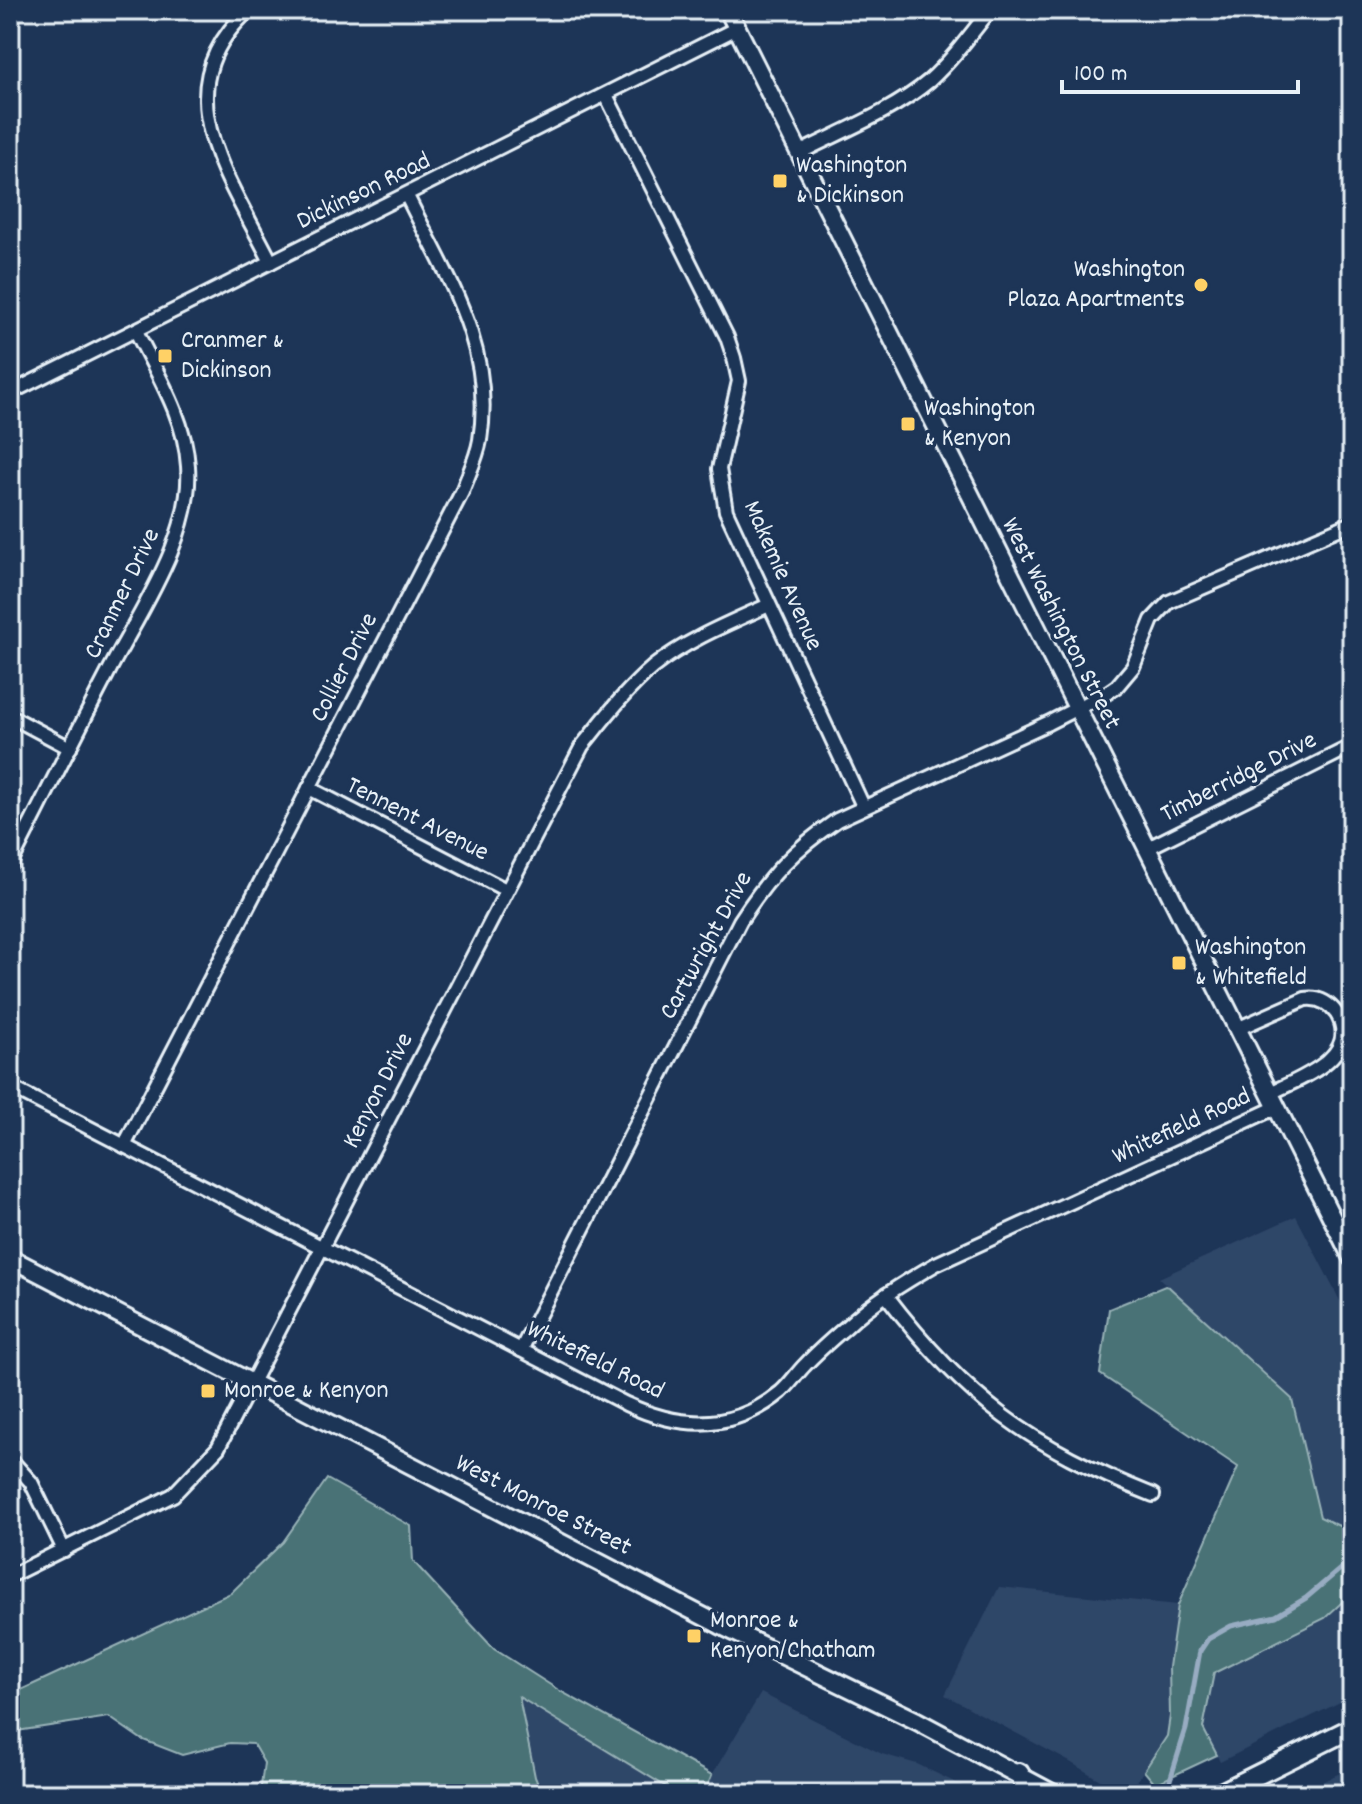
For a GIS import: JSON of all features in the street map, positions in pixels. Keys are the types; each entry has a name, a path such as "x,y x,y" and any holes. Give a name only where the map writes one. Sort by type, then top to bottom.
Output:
{"main road":[{"path":"1219,1794 1352,1728"},
{"path":"1019,1773 1030,1794"}],"street":[{"path":"249,10 225,36 211,64 207,80 207,125 218,156 271,262"},
{"name":"West Washington Street","path":"728,10 1352,1258"},
{"path":"799,153 909,95 944,66 990,10"},
{"name":"Dickinson Road","path":"10,393 737,28"},
{"name":"Makemie Avenue","path":"606,95 720,323 734,358 739,381 719,469 726,511 863,806"},
{"name":"Collier Drive","path":"124,1146 462,492 479,441 483,401 476,344 459,299 407,196"},
{"name":"Cranmer Drive","path":"10,865 151,593 181,526 189,468 175,410 136,331"},
{"name":"Cartwright Drive","path":"521,1350 740,921 765,883 808,840 863,806 1107,693 1133,667 1152,620 1169,602 1352,523"},
{"name":"Kenyon Drive","path":"10,1576 173,1495 218,1448 582,746 617,703 652,669 675,652 769,605"},
{"path":"10,716 70,748"},
{"name":"Timberridge Drive","path":"1146,849 1352,746"},
{"name":"Tennent Avenue","path":"309,788 506,890"},
{"name":"Whitefield Road","path":"10,1087 648,1415 672,1422 716,1422 756,1408 781,1391 849,1324 886,1295 936,1264 1273,1100 1328,1064 1342,1044 1339,1017 1329,1004 1316,998 1305,999 1237,1029"},
{"name":"West Monroe Street","path":"10,1258 771,1651 1019,1773 1054,1794"},
{"path":"886,1295 949,1371 1003,1418 1049,1448 1153,1495"},
{"path":"10,1459 31,1482 64,1550"}],"shaded area":[{"path":"1296,1216 1352,1324 1352,1532 1320,1517 1292,1399 1159,1278"},
{"path":"999,1587 1178,1605 1169,1667 1167,1737 1128,1794 945,1695"},
{"path":"1352,1593 1352,1696 1220,1762 1203,1728 1214,1673 1325,1618"},
{"path":"761,1693 882,1754 917,1764 979,1794 704,1794"},
{"path":"518,1697 678,1794 542,1794 535,1777"},
{"path":"1352,1767 1352,1794 1298,1794"}],"green space":[{"path":"1165,1286 1292,1399 1320,1517 1352,1532 1352,1593 1325,1618 1214,1673 1203,1728 1217,1755 1155,1784 1144,1771 1167,1736 1170,1716 1169,1667 1178,1605 1238,1467 1100,1374 1109,1309"},
{"path":"327,1479 411,1526 413,1561 494,1649 560,1691 712,1775 704,1794 678,1794 519,1697 535,1777 542,1794 260,1794 264,1763 253,1744 230,1743 182,1755 141,1739 109,1717 10,1732 10,1695 231,1593 283,1542"}],"waterway":[{"path":"1170,1780 1186,1729 1200,1651 1208,1639 1231,1626 1276,1616 1306,1598 1352,1559"}],"place":[{"name":"Washington & Dickinson","path":"780,181"},
{"name":"Washington Plaza Apartments","path":"1201,285"},
{"name":"Cranmer & Dickinson","path":"165,356"},
{"name":"Washington & Kenyon","path":"908,424"},
{"name":"Washington & Whitefield","path":"1179,963"},
{"name":"Monroe & Kenyon","path":"208,1391"},
{"name":"Monroe & Kenyon/Chatham","path":"694,1636"}]}
